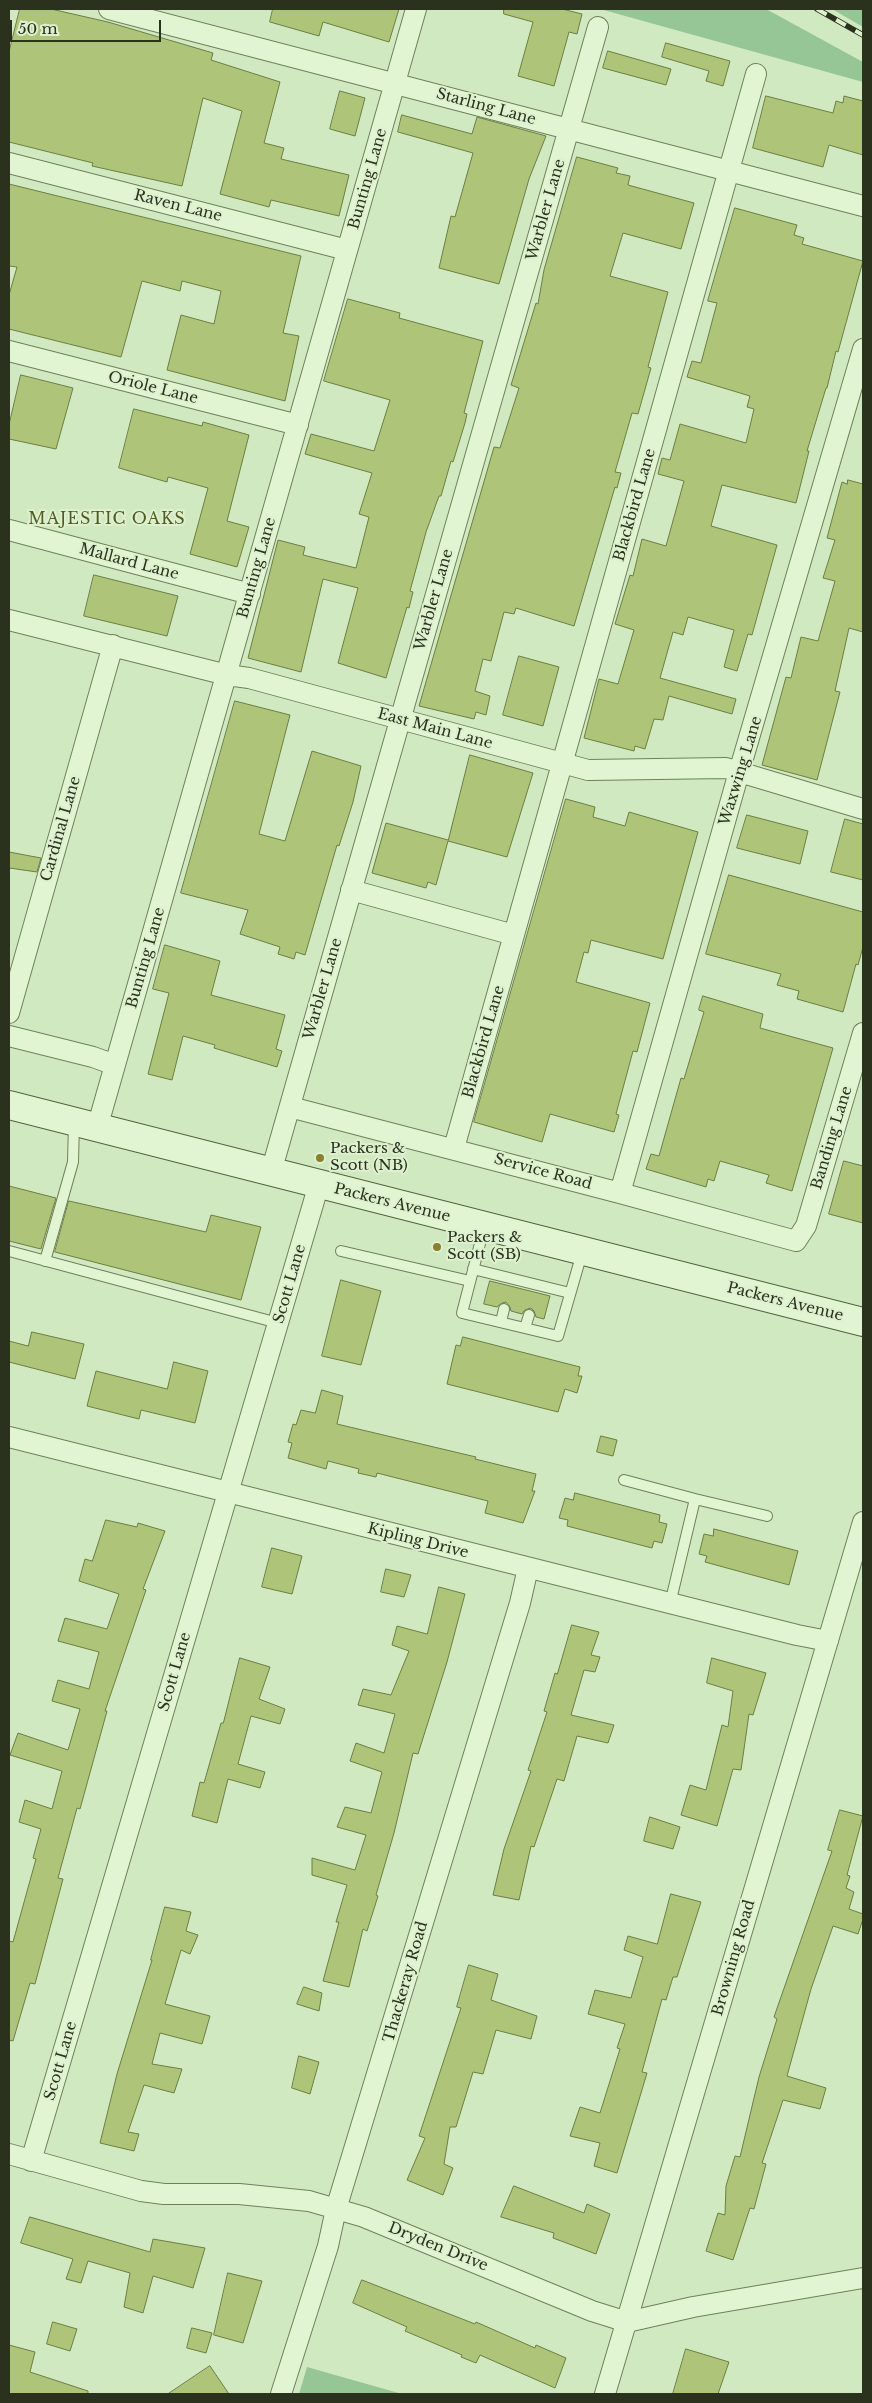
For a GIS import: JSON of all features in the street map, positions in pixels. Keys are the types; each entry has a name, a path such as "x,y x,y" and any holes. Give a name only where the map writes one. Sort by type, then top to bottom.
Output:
{"main road":[{"name":"Packers Avenue","path":"9,1106 863,1322"}],"street":[{"name":"Starling Lane","path":"109,9 863,206"},
{"name":"Bunting Lane","path":"86,1125 115,1066 416,9"},
{"name":"Warbler Lane","path":"271,1172 598,27"},
{"name":"Blackbird Lane","path":"454,1148 756,74"},
{"name":"Raven Lane","path":"9,163 348,250"},
{"name":"Waxwing Lane","path":"620,1193 739,772 863,349"},
{"name":"Oriole Lane","path":"9,351 298,425"},
{"name":"Mallard Lane","path":"9,530 250,594"},
{"name":"East Main Lane","path":"9,620 227,675 249,678 588,770 726,768 863,810"},
{"name":"Cardinal Lane","path":"9,1013 113,645"},
{"path":"351,890 514,935"},
{"name":"Banding Lane","path":"796,1241 806,1226 863,1033"},
{"path":"9,1036 93,1057 115,1066"},
{"name":"Service Road","path":"290,1106 454,1148 796,1241"},
{"name":"Scott Lane","path":"31,2161 319,1184"},
{"name":"Kipling Drive","path":"9,1437 670,1604 828,1641"},
{"name":"Browning Road","path":"605,2394 863,1522"},
{"name":"Thackeray Road","path":"281,2394 328,2246 336,2209 520,1603 528,1568"},
{"name":"Dryden Drive","path":"9,2154 141,2192 164,2194 239,2194 309,2201 364,2217 592,2311 626,2322"},
{"path":"626,2322 693,2306 863,2278"}],"lane":[{"path":"45,1261 73,1162 86,1125"},
{"path":"485,1226 462,1313 558,1336 582,1252"},
{"path":"9,1251 278,1323"},
{"path":"341,1251 470,1281"},
{"path":"473,1269 537,1289 570,1293"},
{"path":"501,1322 504,1309"},
{"path":"525,1328 529,1315"},
{"path":"624,1480 767,1516"},
{"path":"670,1604 695,1499"}],"green space":[{"path":"600,9 766,9 863,62 863,82"},
{"path":"832,9 863,9 863,27"},
{"path":"307,2367 402,2394 299,2394"}],"building":[{"path":"20,9 51,9 108,22 213,53 211,60 280,82 264,143 284,148 281,159 349,175 339,216 271,200 269,207 220,194 242,111 203,98 182,186 92,166 93,163 9,142 9,52"},
{"path":"273,9 399,9 389,42 323,22 319,36 270,22"},
{"path":"504,9 562,9 582,14 577,34 569,32 554,86 518,76 533,22 504,14"},
{"path":"666,43 730,61 723,86 706,81 709,71 662,57"},
{"path":"608,51 671,69 666,85 603,68"},
{"path":"340,91 365,98 355,136 330,129"},
{"path":"766,96 833,113 836,101 843,103 844,96 863,101 863,155 829,145 823,167 753,148"},
{"path":"402,115 472,134 477,117 546,136 529,179 499,284 439,268 451,216 455,217 473,153 398,132"},
{"path":"577,157 618,168 616,173 630,176 628,185 694,203 681,249 623,233 610,276 668,292 648,367 651,368 638,414 632,413 615,472 621,473 617,488 615,487 574,626 516,608 514,614 504,612 491,661 483,659 475,691 490,696 486,715 476,712 474,719 419,706 494,447 500,448 519,388 511,385 536,303 538,304 544,270"},
{"path":"9,184 301,256 283,333 299,336 285,401 167,370 181,315 214,324 221,291 182,281 180,291 142,281 121,357 9,329 9,295 17,267 9,266"},
{"path":"735,208 797,225 794,235 804,238 802,244 863,261 838,352 836,351 827,388 807,451 809,451 796,503 722,485 711,526 777,545 752,635 748,634 737,671 724,667 734,630 688,617 683,635 673,632 660,678 736,699 732,714 669,696 663,720 654,719 645,749 635,746 634,751 584,738 599,679 618,684 634,630 615,624 630,575 633,576 642,539 666,546 684,481 658,474 662,458 670,460 680,424 746,443 754,409 747,407 750,396 687,377 692,361 701,363 717,303 708,301"},
{"path":"348,299 400,313 399,318 483,341 464,413 467,414 465,423 441,496 439,496 426,532 410,591 413,592 409,608 407,607 386,678 338,663 358,588 323,579 301,672 248,658 278,540 305,547 303,555 356,568 369,517 359,514 372,473 305,454 311,434 374,451 390,400 324,381"},
{"path":"21,375 73,388 56,449 9,439 9,425"},
{"path":"134,409 202,426 203,422 249,435 227,521 249,527 237,567 190,554 208,488 168,477 167,482 119,468"},
{"path":"848,480 863,484 863,632 849,628 835,691 840,692 817,780 762,765 786,677 791,678 801,637 818,641 835,581 823,578 835,540 827,538 842,482 847,484"},
{"path":"94,575 178,596 167,636 84,616"},
{"path":"519,656 559,667 543,726 503,715"},
{"path":"235,701 290,715 259,834 285,841 312,751 361,766 353,802 339,846 337,845 305,955 296,952 294,959 278,954 280,947 240,934 248,910 181,893"},
{"path":"470,755 533,773 507,857 448,841 436,885 428,882 426,888 372,873 386,823 448,840"},
{"path":"566,799 595,807 593,817 625,826 629,812 698,832 663,959 591,940 588,953 584,952 576,982 650,1003 637,1052 633,1051 616,1114 619,1115 614,1132 550,1114 542,1142 474,1122"},
{"path":"747,815 808,831 800,864 737,848"},
{"path":"845,819 863,824 863,880 831,872"},
{"path":"9,852 41,858 37,872 9,868"},
{"path":"729,875 863,912 863,947 858,965 856,964 843,1012 797,999 799,991 777,985 781,974 706,954"},
{"path":"165,945 220,961 211,995 285,1015 276,1049 282,1051 277,1067 214,1048 215,1045 183,1036 172,1080 148,1074 169,993 153,989"},
{"path":"703,996 763,1014 760,1028 833,1048 792,1191 766,1183 769,1175 720,1161 714,1181 708,1179 706,1187 646,1169 651,1154 659,1156 681,1078 684,1079 704,1012 699,1010"},
{"path":"844,1161 863,1166 863,1223 829,1214"},
{"path":"9,1186 56,1198 41,1249 9,1241"},
{"path":"69,1201 206,1232 211,1215 261,1227 241,1300 55,1252"},
{"path":"341,1280 381,1291 361,1365 322,1356"},
{"path":"490,1281 550,1296 544,1319 536,1317 531,1308 525,1310 522,1314 511,1311 506,1302 497,1307 484,1304"},
{"path":"32,1332 84,1344 75,1379 9,1362 9,1341 28,1346"},
{"path":"463,1337 580,1367 578,1376 582,1376 577,1393 565,1389 558,1412 447,1384 456,1345 460,1346"},
{"path":"174,1362 208,1371 195,1423 141,1410 139,1419 87,1406 96,1371 167,1389"},
{"path":"322,1390 343,1396 337,1424 476,1457 475,1459 536,1474 532,1491 535,1491 523,1523 485,1513 488,1501 377,1473 376,1477 358,1473 359,1469 328,1461 326,1469 288,1458 292,1443 288,1442 293,1424 296,1425 301,1410 315,1413"},
{"path":"601,1436 617,1440 613,1456 597,1452"},
{"path":"575,1493 660,1515 659,1522 667,1524 662,1543 654,1541 652,1548 567,1526 568,1520 559,1518 565,1498 573,1500"},
{"path":"106,1520 137,1527 138,1523 165,1531 143,1589 146,1590 105,1711 107,1711 80,1809 77,1808 58,1878 63,1879 35,1984 30,1983 13,2041 9,2040 9,1941 13,1942 36,1859 33,1858 41,1829 19,1822 25,1800 52,1809 62,1771 10,1755 18,1733 68,1750 80,1709 52,1701 58,1680 89,1689 99,1652 58,1641 65,1618 107,1629 119,1594 79,1581 85,1559 92,1561"},
{"path":"714,1529 798,1551 789,1585 705,1562 707,1556 699,1554 704,1534 713,1536"},
{"path":"272,1548 302,1556 292,1594 262,1587"},
{"path":"386,1569 411,1575 404,1597 381,1592"},
{"path":"439,1587 465,1594 447,1662 418,1754 413,1753 394,1833 376,1895 378,1896 367,1931 363,1929 349,1987 323,1981 339,1922 336,1922 347,1885 312,1875 312,1858 355,1870 366,1835 337,1827 345,1807 371,1813 382,1772 350,1761 356,1743 384,1753 395,1714 358,1705 363,1689 391,1695 409,1651 392,1645 397,1626 427,1634"},
{"path":"572,1625 599,1632 591,1655 600,1657 595,1672 584,1670 571,1715 614,1725 608,1743 577,1736 564,1781 557,1779 534,1847 531,1846 519,1900 493,1895 504,1849 531,1771 528,1770 547,1712 544,1711 555,1673 557,1674"},
{"path":"240,1658 270,1667 259,1699 285,1709 280,1724 251,1716 238,1764 265,1772 260,1788 228,1779 217,1823 192,1816 200,1782 204,1783 221,1723 223,1723"},
{"path":"712,1658 766,1673 753,1715 749,1714 741,1770 733,1769 717,1826 681,1815 690,1785 706,1790 722,1725 728,1727 733,1691 707,1683"},
{"path":"840,1810 863,1816 847,1875 850,1876 846,1888 854,1892 849,1909 863,1914 863,1919 858,1934 833,1926 811,1989 787,2076 826,2088 820,2109 783,2100 762,2163 766,2164 754,2209 750,2208 733,2260 706,2251 718,2213 725,2215 726,2186 735,2156 740,2157 759,2077 777,2019 774,2017 832,1851 828,1850"},
{"path":"650,1817 680,1827 673,1849 644,1841"},
{"path":"671,1894 701,1902 677,1977 673,1977 666,2000 662,1999 642,2072 647,2073 617,2173 594,2166 600,2143 570,2136 580,2107 600,2113 620,2049 617,2048 625,2024 588,2014 595,1990 631,1998 643,1957 624,1950 628,1936 657,1944"},
{"path":"165,1907 191,1912 186,1931 198,1935 190,1954 181,1950 165,2004 210,2016 202,2044 160,2033 152,2064 182,2069 174,2093 144,2085 128,2132 139,2134 134,2151 100,2143 117,2074 152,1960"},
{"path":"469,1965 498,1974 491,2000 537,2016 531,2039 496,2030 483,2074 473,2072 456,2127 450,2127 444,2164 453,2168 443,2195 407,2180 425,2138 419,2136 461,2008 457,2007"},
{"path":"304,1987 322,1993 319,2011 297,2004"},
{"path":"299,2056 319,2062 310,2094 292,2088"},
{"path":"514,2186 584,2213 587,2204 610,2214 596,2254 553,2238 554,2233 501,2217"},
{"path":"30,2217 150,2252 153,2239 205,2248 193,2288 153,2276 143,2313 124,2307 130,2273 88,2261 81,2283 66,2279 73,2259 21,2243"},
{"path":"228,2273 262,2281 243,2343 214,2335"},
{"path":"362,2280 475,2324 476,2322 535,2348 536,2345 566,2358 555,2388 480,2355 476,2363 461,2357 462,2355 405,2331 407,2327 353,2303"},
{"path":"53,2322 77,2329 70,2351 47,2344"},
{"path":"192,2328 212,2333 206,2353 187,2348"},
{"path":"9,2345 35,2352 30,2372 88,2391 88,2394 9,2394"},
{"path":"686,2349 729,2362 718,2394 673,2394"},
{"path":"210,2366 229,2394 168,2394"}],"railway":[{"path":"817,9 863,35"}],"place":[{"name":"Packers & Scott (NB)","path":"320,1158"},
{"name":"Packers & Scott (SB)","path":"437,1247"}],"district":[{"name":"MAJESTIC OAKS","path":"107,519"}]}
